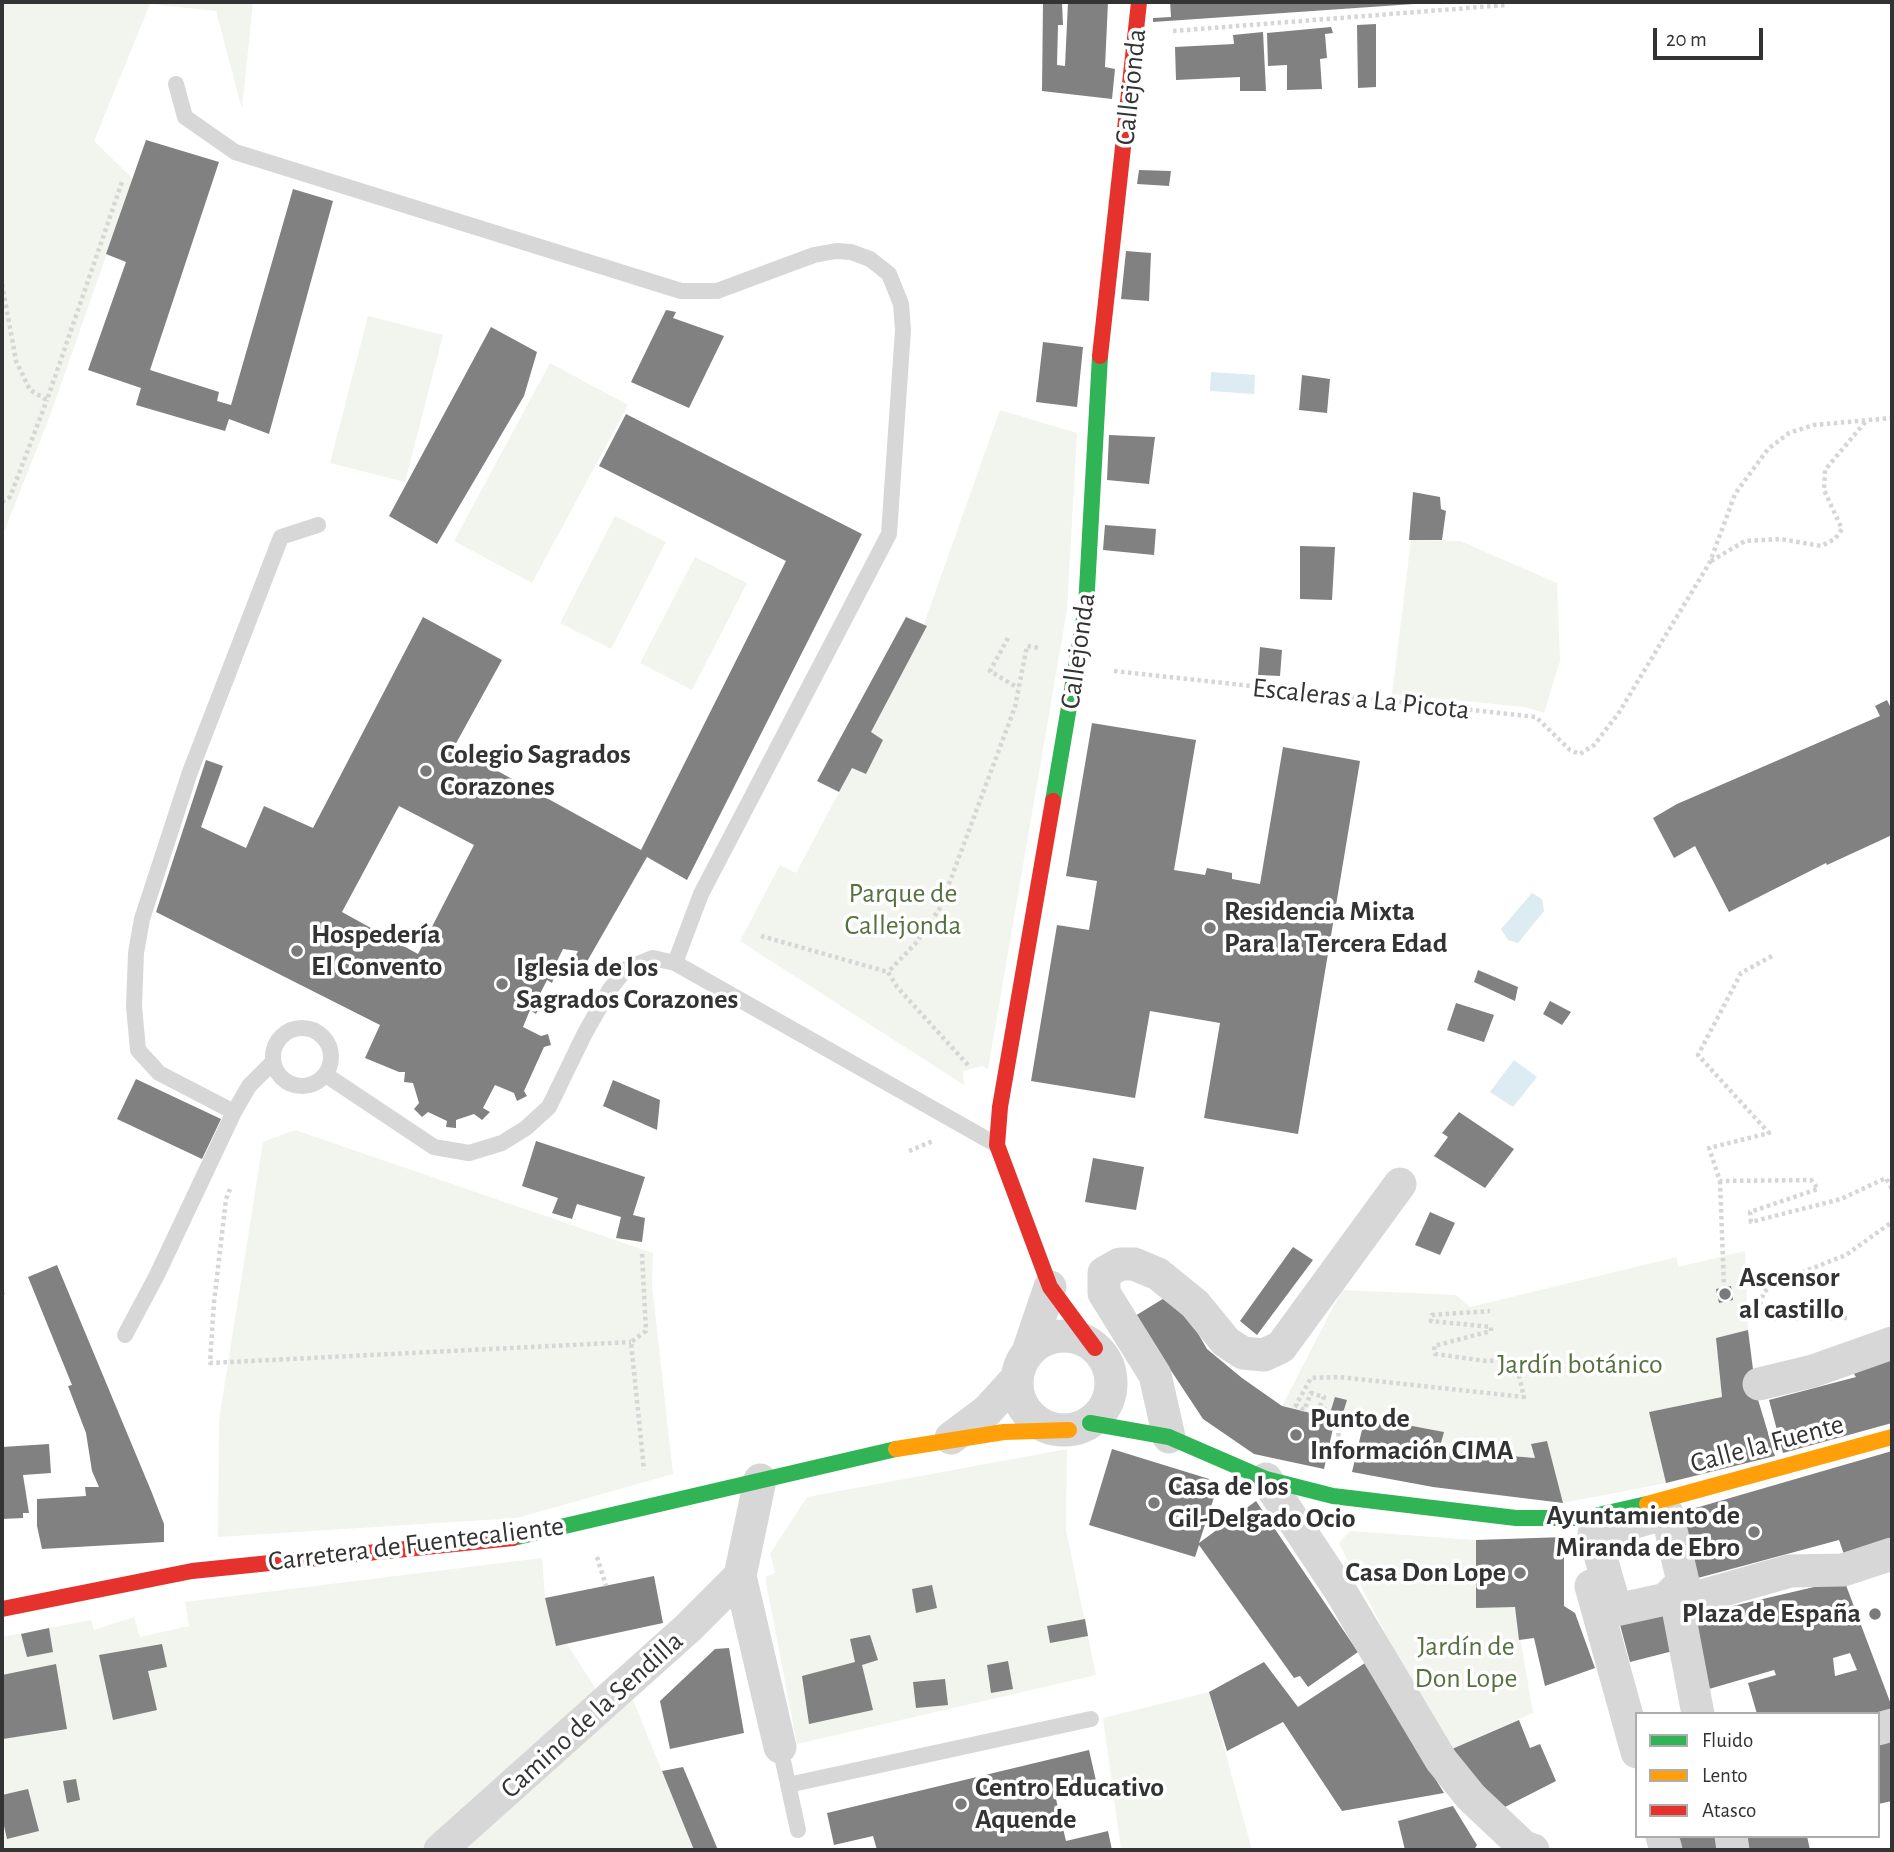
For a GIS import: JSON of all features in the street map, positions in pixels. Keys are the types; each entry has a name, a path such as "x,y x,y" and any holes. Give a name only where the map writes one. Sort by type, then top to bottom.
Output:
{"street":[{"name":"Callejonda","path":"1095,1348 1050,1287 997,1145 1000,1107 1086,607 1099,369 1139,2"},
{"path":"1170,1437 1155,1374 1104,1293 1104,1273 1120,1264 1146,1268 1177,1287 1226,1342 1253,1356 1270,1354 1281,1347 1400,1184"},
{"path":"1023,1365 1054,1337 1083,1339 1095,1348 1110,1369 1109,1398 1102,1412 1079,1426 1055,1430 1031,1417 1022,1405 1023,1365 1050,1287"},
{"path":"1759,1384 1814,1371 1892,1343"},
{"name":"Carretera de Fuentecaliente","path":"951,1438 987,1411 1023,1365"},
{"path":"1111,1382 1170,1437"},
{"name":"Carretera de Fuentecaliente","path":"2,1609 192,1571 512,1538 951,1438 1004,1432 1079,1426 1170,1437 1210,1457 1266,1479 1333,1496"},
{"name":"Calle la Fuente","path":"1333,1496 1516,1518 1588,1522 1892,1437"},
{"path":"1266,1479 1341,1592 1441,1760 1471,1797 1524,1847 1533,1850"},
{"path":"760,1480 740,1576 780,1747"},
{"path":"1307,1542 1304,1517 1312,1503 1333,1496"},
{"path":"1588,1522 1667,1513 1683,1582 1676,1597 1698,1712"},
{"path":"1588,1522 1616,1610 1790,1571 1843,1570 1892,1554"},
{"path":"1588,1522 1635,1743"},
{"name":"Camino de la Sendilla","path":"440,1850 688,1628 740,1576"}],"lane":[{"path":"176,84 185,117 235,152 681,291 717,291 814,255 836,251 851,252 870,260 889,274 901,304 904,330 889,534 702,894 674,963"},
{"path":"234,1112 159,1073 138,1050 134,1006 136,953 142,919 190,772 281,537 318,525"},
{"path":"326,1075 434,1147 469,1153 502,1143 526,1128 549,1107 597,1011 626,969 653,958 674,963 997,1145"},
{"path":"125,1335 158,1275 234,1112 249,1086 273,1062 278,1040 297,1027 307,1027 328,1041 332,1063 326,1075 308,1086 297,1086 285,1082 273,1062"},
{"path":"788,1784 1091,1719"},
{"path":"780,1747 798,1830"}],"path":[{"name":"Callejonda","path":"1160,32 1506,5"},
{"path":"2,502 10,497 47,400 122,182"},
{"path":"2,284 16,361 30,390 47,400"},
{"path":"1710,562 1735,494 1768,449 1789,433 1814,425 1892,418"},
{"path":"1710,562 1745,541 1781,539 1821,546 1835,539 1842,529 1824,490 1825,470 1867,420"},
{"name":"Escaleras a La Picota","path":"1112,671 1536,717 1570,750 1580,754 1594,745 1618,714 1710,562"},
{"path":"1008,638 990,671 1018,688"},
{"path":"888,972 916,943 940,908 1015,707 1027,646 1079,654"},
{"path":"761,936 888,972 897,987 972,1070"},
{"path":"1724,1288 1720,1181 1709,1149 1769,1133 1698,1055 1741,973 1772,956"},
{"path":"1720,1181 1811,1180 1818,1189 1751,1212 1751,1222 1841,1199 1886,1178 1892,1189"},
{"path":"231,1188 226,1199 215,1289 210,1363 631,1342 646,1331 642,1254"},
{"path":"1856,1317 1836,1321 1769,1319 1758,1310 1764,1292 1775,1283 1846,1255 1892,1222"},
{"path":"1333,1496 1339,1471 1338,1415 1320,1406 1324,1397 1311,1393 1304,1410 1296,1405 1311,1378 1339,1377 1524,1397 1515,1359 1486,1361 1435,1354 1434,1346 1491,1331 1490,1327 1431,1321 1432,1315 1490,1311"},
{"path":"631,1342 644,1471"},
{"path":"595,1548 606,1586"}],"green space":[{"path":"2,2 253,2 242,109 216,11 150,4 94,141 133,179 51,413 2,537"},
{"path":"368,316 443,335 405,482 330,463"},
{"path":"550,363 628,405 532,583 454,541"},
{"name":"Parque de Callejonda","path":"1000,410 1077,433 1067,610 988,1069 982,1066 963,1071 964,1085 740,941 780,865 796,873 852,768 866,774 883,740 871,732 927,626 924,624"},
{"path":"615,516 666,542 611,649 560,623"},
{"path":"1411,540 1460,541 1557,583 1560,661 1544,713 1525,707 1392,694"},
{"path":"695,557 747,583 692,690 640,663"},
{"path":"295,1130 653,1253 652,1284 673,1474 517,1518 218,1537 219,1420 263,1142"},
{"name":"Jardín botánico","path":"1745,1251 1748,1330 1716,1338 1722,1397 1649,1412 1666,1483 1563,1503 1535,1458 1439,1450 1443,1432 1365,1417 1335,1419 1282,1406 1342,1290 1456,1295 1470,1307 1677,1257 1678,1267"},
{"path":"1067,1449 1066,1530 1096,1675 797,1744 765,1577 775,1573 770,1554 807,1497"},
{"name":"Jardín de Don Lope","path":"1350,1531 1476,1540 1476,1607 1515,1607 1533,1713 1452,1749 1411,1683 1339,1543"},
{"path":"542,1558 545,1598 556,1645 567,1644 598,1692 522,1763 421,1850 2,1850 2,1637 91,1620 94,1630 134,1617 140,1637 189,1626 185,1602"},
{"path":"1209,1692 1252,1850 1121,1850 1103,1718"},
{"path":"631,1695 694,1850 458,1850"}],"shaded area":[{"path":"1211,372 1255,375 1254,394 1210,391"},
{"path":"1532,893 1542,899 1544,911 1518,943 1508,940 1501,929"},
{"path":"1514,1060 1537,1077 1513,1107 1490,1092"}],"building":[{"path":"1043,2 1062,2 1063,25 1058,25 1057,65 1065,66 1068,2 1108,2 1105,67 1115,69 1112,99 1042,91"},
{"path":"1170,2 1414,4 1153,22 1153,18 1171,17"},
{"path":"1376,24 1376,87 1358,88 1357,25"},
{"path":"1331,27 1333,33 1325,34 1327,58 1320,59 1322,89 1287,90 1287,65 1268,66 1267,33"},
{"path":"1263,32 1266,91 1240,91 1240,77 1176,80 1175,47 1234,44 1233,35"},
{"path":"146,140 219,162 150,370 219,392 217,401 231,405 293,189 333,201 269,434 229,419 225,431 136,405 141,388 88,370 126,262 106,254"},
{"path":"1139,170 1171,171 1169,186 1137,184"},
{"path":"1126,251 1151,253 1149,301 1121,299"},
{"path":"666,310 676,312 673,318 724,336 689,408 631,382"},
{"path":"491,327 537,352 524,396 437,544 389,516"},
{"path":"1043,342 1083,347 1077,407 1036,402"},
{"path":"1302,375 1330,379 1327,413 1299,410"},
{"path":"626,414 862,534 687,880 647,857 585,965 574,959 578,951 563,949 552,971 556,973 552,983 547,980 536,1002 541,1004 536,1014 530,1010 523,1027 541,1036 548,1034 551,1045 544,1047 524,1091 527,1096 517,1101 514,1093 495,1085 483,1108 490,1112 482,1120 474,1114 456,1120 456,1128 446,1127 447,1121 428,1112 422,1117 414,1109 419,1103 413,1083 404,1082 405,1072 365,1058 380,1025 156,912 206,760 223,766 201,827 246,848 264,806 313,828 423,617 502,660 454,747 641,850 786,561 599,466","holes":["399,806 474,845 418,954 342,912"]},
{"path":"1109,435 1155,437 1149,484 1107,480"},
{"path":"1413,492 1440,497 1441,509 1446,511 1442,540 1409,540"},
{"path":"1105,525 1156,529 1154,555 1103,550"},
{"path":"1300,546 1335,547 1332,600 1300,599"},
{"path":"906,617 927,626 871,732 883,740 866,774 852,768 839,792 817,781"},
{"path":"1260,647 1282,650 1280,676 1258,675"},
{"path":"1887,700 1892,710 1892,835 1827,865 1826,863 1729,912 1695,846 1674,858 1653,818 1677,804 1880,716 1875,706"},
{"name":"Residencia Mixta Para la Tercera Edad","path":"1092,723 1196,740 1174,870 1205,875 1207,868 1232,873 1232,879 1260,884 1283,747 1360,761 1298,1134 1204,1118 1220,1023 1150,1011 1135,1098 1031,1081 1057,925 1089,930 1097,881 1066,876"},
{"path":"1478,970 1518,987 1515,1001 1474,982"},
{"path":"1550,1001 1571,1012 1562,1025 1543,1014"},
{"path":"1456,1003 1494,1015 1484,1042 1447,1030"},
{"path":"136,1079 221,1119 202,1159 117,1119"},
{"path":"613,1080 660,1100 657,1130 603,1106"},
{"path":"1459,1112 1514,1149 1485,1188 1434,1156 1448,1137 1442,1133"},
{"path":"536,1141 645,1177 633,1215 645,1218 642,1242 616,1238 621,1217 577,1204 572,1219 552,1213 558,1198 522,1186"},
{"path":"1093,1158 1144,1167 1136,1210 1085,1202"},
{"path":"1430,1212 1455,1223 1440,1255 1415,1245"},
{"path":"1293,1247 1313,1260 1257,1335 1240,1321"},
{"path":"57,1265 164,1524 164,1542 42,1549 37,1526 37,1499 86,1496 85,1487 99,1487 92,1471 86,1433 68,1386 72,1385 28,1277"},
{"name":"Ascensor al castillo","path":"1731,1286 1733,1300 1719,1303 1716,1289"},
{"path":"1174,1292 1207,1349 1242,1378 1282,1406 1335,1419 1324,1469 1254,1454 1203,1419 1135,1316"},
{"path":"1748,1330 1756,1393 1775,1456 1666,1483 1649,1412 1722,1397 1716,1338"},
{"path":"1892,1357 1892,1423 1783,1453 1769,1400 1856,1377 1852,1371"},
{"path":"1335,1397 1347,1400 1343,1413 1331,1410"},
{"path":"1365,1417 1444,1432 1439,1450 1535,1458 1531,1444 1547,1441 1563,1503 1433,1487 1352,1472"},
{"path":"49,1444 51,1473 23,1475 29,1513 23,1513 23,1518 2,1519 2,1447"},
{"path":"1112,1449 1219,1482 1199,1543 1256,1501 1358,1652 1308,1687 1300,1676 1294,1678 1199,1545 1195,1557 1089,1525"},
{"name":"Ayuntamiento de Miranda de Ebro","path":"1892,1451 1892,1545 1846,1560 1839,1540 1683,1582 1668,1516"},
{"name":"Casa Don Lope","path":"1564,1537 1564,1606 1575,1613 1595,1668 1545,1686 1534,1638 1519,1640 1515,1607 1476,1608 1476,1540"},
{"path":"654,1576 663,1623 556,1646 545,1598"},
{"path":"1844,1580 1892,1707 1892,1716 1880,1716 1880,1712 1756,1712 1748,1683 1776,1675 1774,1670 1709,1689 1690,1616","holes":["1850,1653 1857,1670 1835,1676 1833,1658"]},
{"path":"932,1585 937,1608 916,1613 912,1589"},
{"path":"1666,1599 1677,1650 1630,1662 1616,1610"},
{"path":"1085,1619 1088,1636 1050,1643 1047,1626"},
{"path":"49,1628 53,1652 27,1657 21,1634"},
{"path":"870,1635 878,1660 862,1665 873,1710 809,1724 802,1676 855,1662 850,1639"},
{"path":"162,1644 167,1667 148,1671 157,1710 113,1720 99,1655"},
{"path":"729,1648 744,1733 670,1749 660,1701 715,1649"},
{"path":"1008,1661 1013,1689 991,1693 987,1665"},
{"path":"1264,1662 1298,1707 1365,1663 1444,1793 1342,1811 1283,1722 1227,1751 1209,1692"},
{"path":"56,1664 67,1729 3,1739 2,1675"},
{"path":"945,1679 948,1705 916,1708 913,1682"},
{"path":"1519,1720 1530,1748 1540,1744 1556,1781 1505,1807 1497,1804 1452,1749"},
{"path":"1892,1736 1892,1801 1880,1804 1880,1739"},
{"name":"Centro Educativo Aquende","path":"1089,1750 1097,1785 1055,1795 1066,1841 1108,1831 1112,1850 877,1850 873,1836 834,1845 827,1813"},
{"path":"683,1767 718,1850 694,1850 662,1771"},
{"path":"76,1779 80,1800 67,1803 63,1781"},
{"path":"28,1789 39,1831 7,1839 2,1817 2,1795"},
{"path":"1453,1806 1477,1845 1474,1850 1405,1850 1398,1821"},
{"path":"1667,1838 1724,1838 1727,1850 1670,1850"},
{"path":"1738,1838 1807,1838 1810,1850 1741,1850"}],"traffic: fast":[{"path":"1053,801 1086,607 1100,356"},
{"path":"1090,1423 1169,1437 1266,1479 1333,1496 1516,1518 1585,1518 1647,1504"},
{"path":"513,1538 896,1449"}],"traffic: slow":[{"path":"896,1449 1004,1432 1069,1430"},
{"path":"1647,1504 1892,1437"}],"traffic: jam":[{"path":"1100,356 1139,2"},
{"path":"1053,801 1000,1107 997,1145 1050,1287 1095,1348"},
{"path":"2,1609 192,1571 513,1538"}],"place":[{"name":"Colegio Sagrados Corazones","path":"426,771"},
{"name":"Residencia Mixta Para la Tercera Edad","path":"1210,928"},
{"name":"Hospedería El Convento","path":"297,951"},
{"name":"Iglesia de los Sagrados Corazones","path":"502,984"},
{"name":"Ascensor al castillo","path":"1725,1294"},
{"name":"Punto de Información CIMA","path":"1296,1435"},
{"name":"Casa de los Gil-Delgado Ocio","path":"1154,1503"},
{"name":"Ayuntamiento de Miranda de Ebro","path":"1754,1532"},
{"name":"Casa Don Lope","path":"1520,1573"},
{"name":"Plaza de España","path":"1875,1614"},
{"name":"Centro Educativo Aquende","path":"961,1804"}]}
